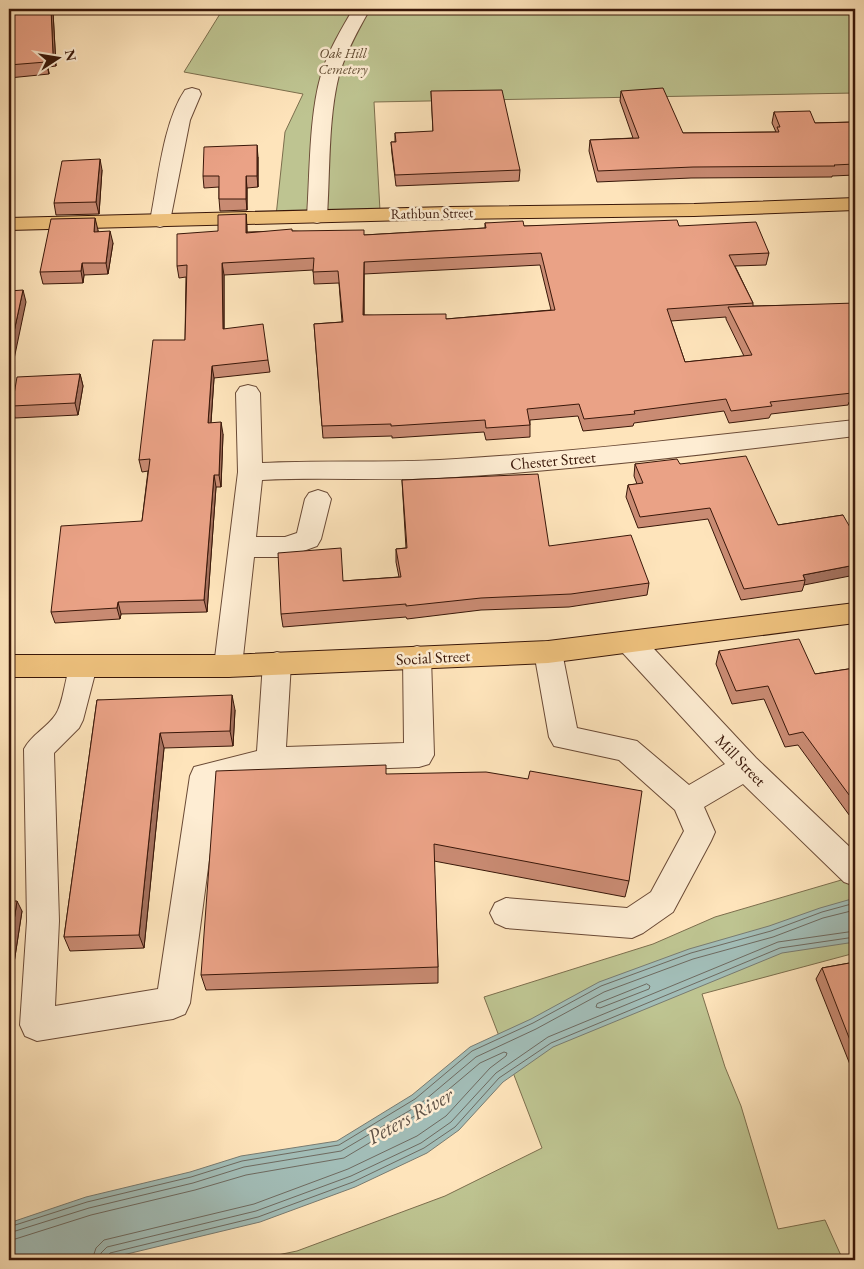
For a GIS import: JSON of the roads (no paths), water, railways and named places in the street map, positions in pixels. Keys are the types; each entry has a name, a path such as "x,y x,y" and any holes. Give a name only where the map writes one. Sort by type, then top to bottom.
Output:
{"main road":[{"name":"Rathbun Street","path":"9,224 317,216 694,210 855,204"},
{"name":"Social Street","path":"9,666 228,666 548,652 631,643 855,613"}],"street":[{"path":"317,216 324,105 330,75 341,46 361,9"},
{"path":"160,221 180,120 192,94"},
{"path":"228,666 250,472 248,393"},
{"name":"Chester Street","path":"250,472 314,469 448,469 579,459 855,428"},
{"path":"241,547 287,547 308,539 318,500"},
{"name":"Mill Street","path":"631,643 746,767 854,871"},
{"path":"506,913 632,923 662,902 700,832 687,802 627,750 564,737 548,652"},
{"path":"83,666 69,720 39,749 42,921 37,1025 173,1003 205,776 271,760 419,755 417,657"},
{"path":"271,760 277,663"},
{"path":"687,802 746,767"}],"water":[{"name":"Peters River","path":"855,898 855,942 782,953 553,1047 503,1082 459,1130 427,1153 355,1187 260,1222 102,1260 9,1260 9,1223 86,1197 190,1172 241,1156 337,1141 412,1095 470,1047 531,1019 599,982 689,949 769,926"}],"park label":[{"name":"Oak Hill Cemetery","path":"343,62"}]}
